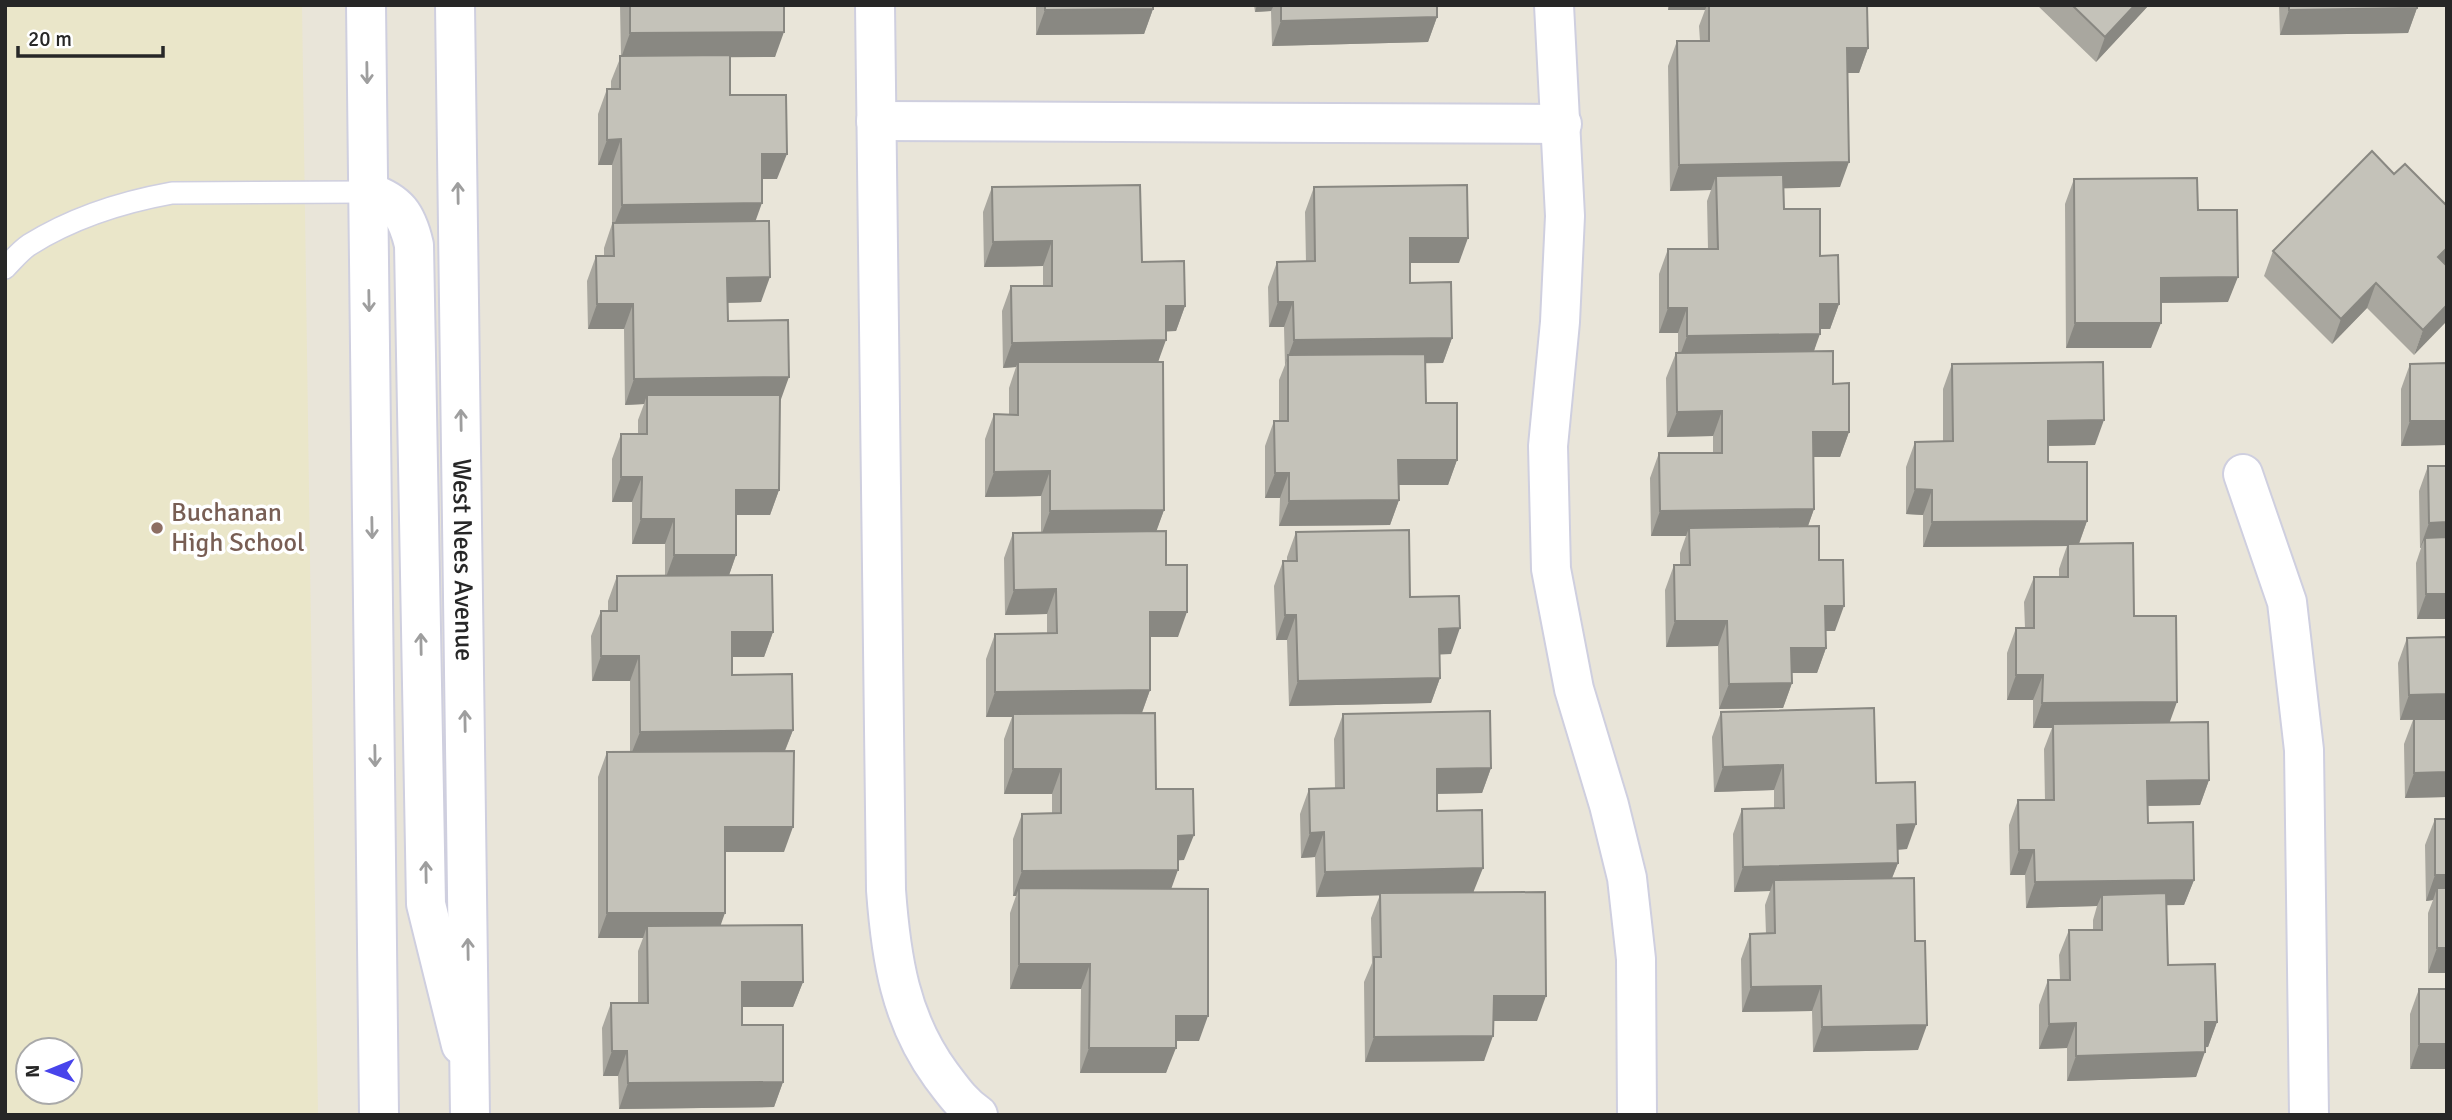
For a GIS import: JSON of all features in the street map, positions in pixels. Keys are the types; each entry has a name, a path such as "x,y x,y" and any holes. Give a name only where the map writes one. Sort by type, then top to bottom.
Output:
{"street":[{"path":"366,5 379,1115"},
{"name":"West Nees Avenue","path":"456,5 470,1098"},
{"path":"874,5 886,890 890,948 905,1008 927,1056 964,1111"},
{"path":"1554,5 1562,124 1564,229 1560,322 1548,446 1551,569 1574,689 1609,805 1627,878 1636,959 1637,1115"},
{"path":"876,121 1562,124"},
{"path":"368,192 384,198 400,209 410,225 414,245 426,904 470,1098"},
{"path":"2244,474 2287,602 2304,750 2309,1115"}],"lane":[{"path":"5,268 28,246 75,222 143,198 172,194 368,192"}],"shaded area":[{"name":"Buchanan High School","path":"5,5 302,5 318,1115 5,1115"}],"building":[{"path":"630,5 784,5 784,32 630,33"},
{"path":"1045,5 1153,5 1153,9 1045,10"},
{"path":"1281,5 1437,5 1437,17 1281,21"},
{"path":"1709,5 1867,5 1868,48 1847,48 1849,162 1679,165 1677,41 1709,41"},
{"path":"2072,5 2135,5 2105,37"},
{"path":"2289,5 2417,5 2417,8 2289,10"},
{"path":"730,55 730,95 786,95 787,154 762,154 762,203 622,205 621,139 607,140 607,89 620,89 620,56"},
{"path":"2372,151 2394,174 2405,164 2447,206 2447,248 2438,257 2447,266 2447,305 2423,330 2376,283 2341,319 2273,251"},
{"path":"1783,175 1784,209 1820,209 1820,256 1838,255 1839,304 1820,304 1820,334 1687,336 1687,308 1668,308 1668,249 1718,249 1716,176"},
{"path":"2197,178 2198,210 2237,210 2238,277 2161,278 2161,323 2075,323 2074,179"},
{"path":"1140,185 1142,262 1184,261 1185,306 1166,306 1166,340 1012,343 1011,286 1052,286 1052,241 993,242 992,187"},
{"path":"1467,185 1468,238 1410,238 1410,283 1451,282 1452,338 1294,340 1293,302 1278,302 1277,262 1315,261 1314,187"},
{"path":"769,221 770,277 727,278 728,321 788,320 789,377 634,379 633,304 597,304 596,256 614,256 613,223"},
{"path":"1833,351 1833,384 1849,383 1849,432 1813,432 1814,509 1660,511 1659,453 1722,453 1722,411 1677,412 1676,353"},
{"path":"1425,354 1426,403 1457,403 1457,460 1398,460 1399,500 1289,501 1289,473 1275,473 1274,421 1288,421 1288,355"},
{"path":"1018,362 1163,362 1164,510 1050,511 1050,471 994,472 994,414 1018,415"},
{"path":"2103,362 2104,420 2048,421 2048,462 2087,462 2087,521 1932,522 1932,490 1915,489 1915,442 1953,441 1952,364"},
{"path":"2447,363 2447,421 2410,421 2410,364"},
{"path":"647,395 780,395 779,490 736,490 736,555 674,555 674,519 641,519 642,477 621,477 621,434 647,434"},
{"path":"2428,466 2447,466 2447,522 2429,523"},
{"path":"1819,526 1819,560 1843,560 1844,606 1825,606 1826,648 1791,648 1792,683 1729,684 1727,621 1675,621 1674,565 1690,565 1689,528"},
{"path":"1409,530 1410,597 1459,596 1460,628 1439,629 1440,678 1298,681 1296,615 1285,615 1283,561 1297,561 1296,532"},
{"path":"1166,531 1166,565 1187,565 1187,612 1150,612 1150,690 995,692 995,634 1057,633 1056,589 1014,590 1013,533"},
{"path":"2447,537 2447,594 2426,594 2425,538"},
{"path":"2133,543 2134,616 2176,616 2177,702 2042,703 2043,675 2016,675 2016,628 2034,628 2034,577 2068,577 2068,544"},
{"path":"772,575 773,632 732,632 732,675 792,674 793,730 640,732 639,656 601,656 601,611 617,611 617,576"},
{"path":"2447,637 2447,694 2409,695 2407,638"},
{"path":"1874,708 1876,783 1915,782 1916,824 1897,825 1898,863 1743,867 1742,809 1784,808 1783,765 1723,767 1721,712"},
{"path":"1490,711 1491,768 1437,769 1437,811 1482,810 1483,868 1325,872 1324,832 1310,833 1309,789 1344,788 1343,714"},
{"path":"1155,713 1156,789 1193,789 1194,835 1178,836 1178,870 1022,871 1022,814 1061,813 1061,769 1013,769 1013,714"},
{"path":"2414,719 2447,719 2447,772 2414,773"},
{"path":"2208,722 2209,780 2147,781 2148,823 2193,822 2194,880 2035,882 2034,850 2019,850 2018,800 2054,800 2053,724"},
{"path":"794,751 793,827 725,827 725,913 607,913 607,752"},
{"path":"2435,819 2447,819 2447,875 2435,875"},
{"path":"1914,878 1915,941 1925,941 1927,1025 1822,1027 1821,986 1751,987 1750,934 1775,933 1774,880"},
{"path":"1019,888 1208,889 1208,1016 1176,1016 1176,1048 1089,1048 1090,964 1019,964"},
{"path":"2437,888 2447,888 2447,948 2437,948"},
{"path":"1545,892 1546,996 1494,996 1493,1036 1374,1037 1374,957 1381,957 1380,893"},
{"path":"2166,893 2168,965 2215,964 2217,1022 2205,1022 2205,1052 2076,1056 2076,1023 2049,1024 2048,980 2070,980 2069,930 2102,930 2102,895"},
{"path":"802,925 803,982 742,982 742,1025 783,1025 783,1082 628,1083 627,1051 612,1051 611,1003 648,1003 647,926"},
{"path":"2419,989 2447,989 2447,1044 2419,1044"}],"place":[{"name":"Buchanan High School","path":"157,528"}]}
